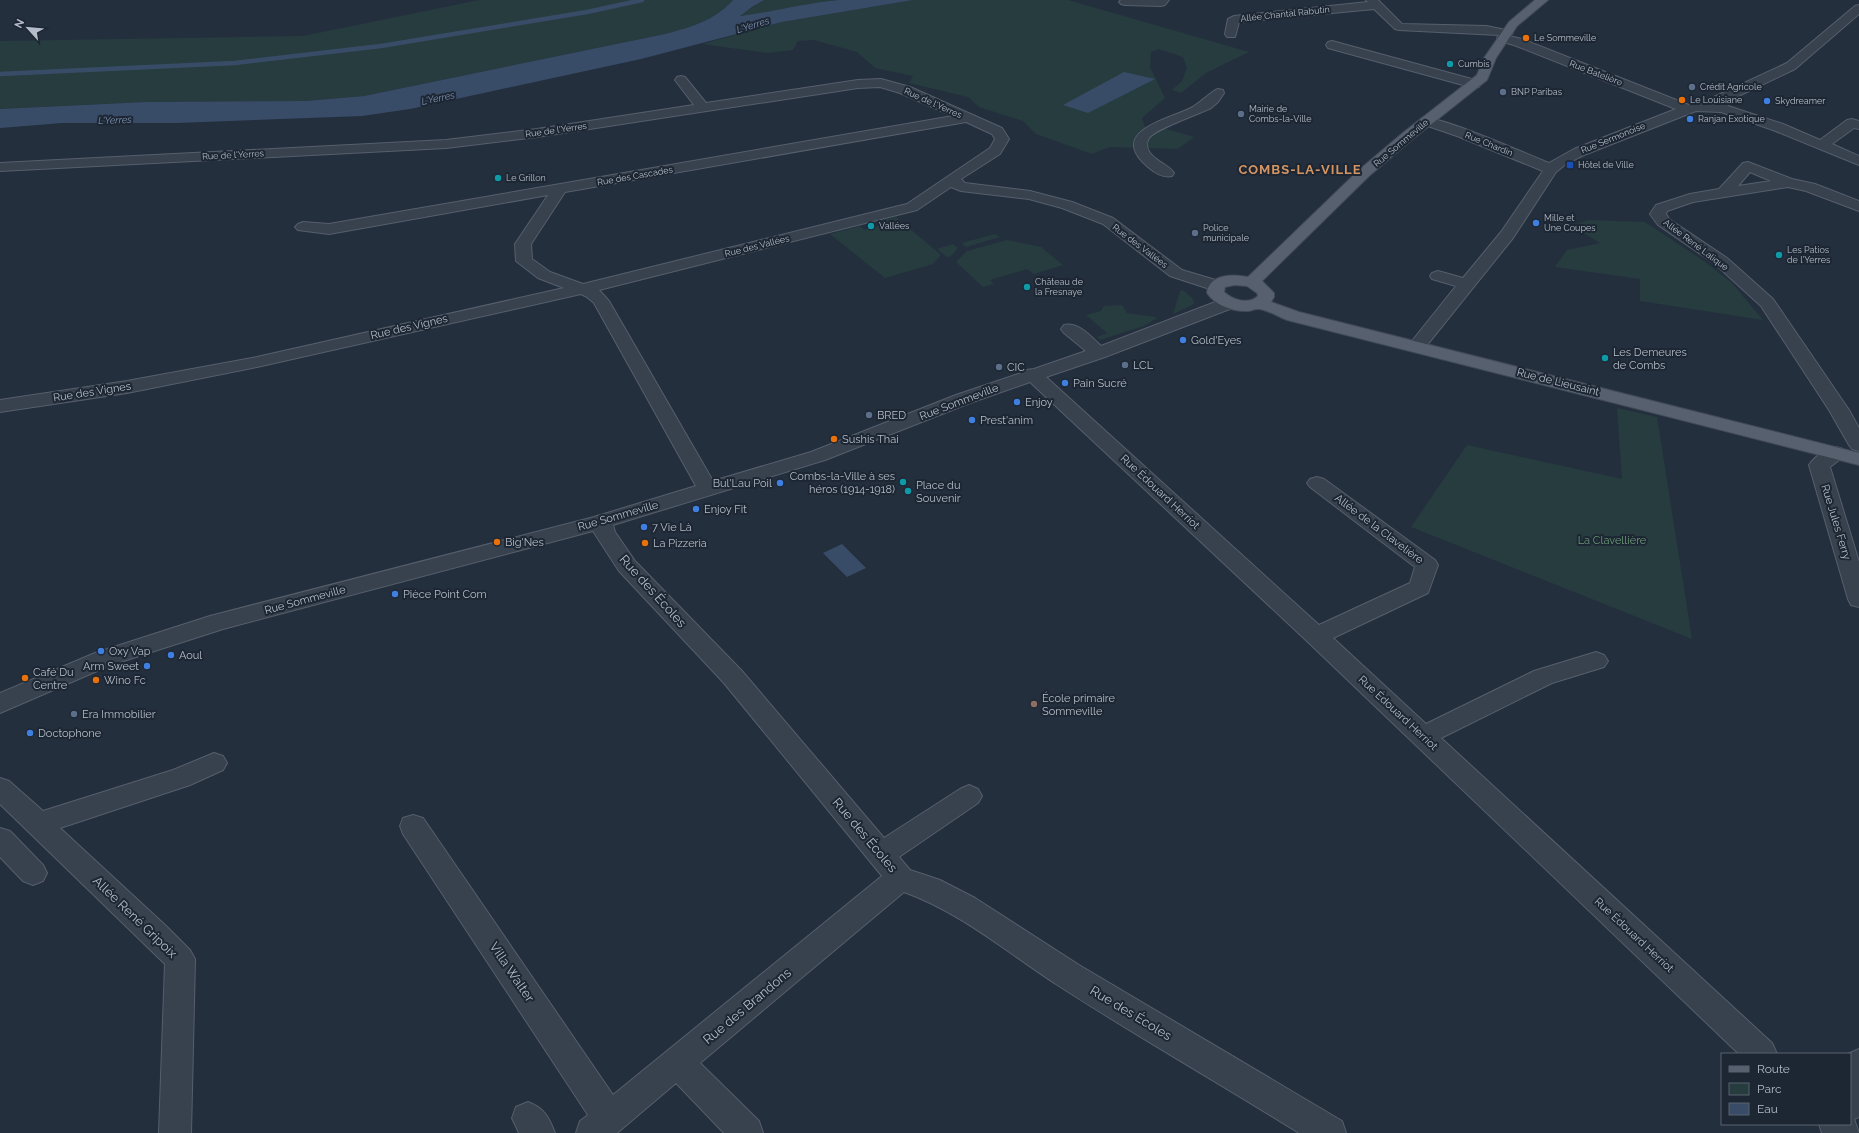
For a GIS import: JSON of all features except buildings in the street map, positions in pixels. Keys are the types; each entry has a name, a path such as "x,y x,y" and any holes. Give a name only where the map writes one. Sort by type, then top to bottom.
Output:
{"main road":[{"name":"Rue Sommeville","path":"1252,282 1364,173 1483,77 1490,58 1513,24 1542,0"},
{"path":"1235,280 1252,282 1259,285 1266,293 1266,297 1259,303 1245,306 1229,303 1215,294 1216,286 1227,281 1235,280"},
{"name":"Rue de Lieusaint","path":"1259,303 1293,316 1417,346 1859,459"}],"street":[{"path":"1129,0 1125,2 1161,3 1163,0"},
{"name":"Rue Batelière","path":"1374,2 1400,27 1486,30 1505,36 1688,108"},
{"name":"Allée Chantal Rabutin","path":"1231,34 1234,19 1374,2"},
{"path":"1722,108 1719,100 1791,66 1859,8"},
{"path":"1332,45 1474,84"},
{"path":"1408,79 1442,76"},
{"path":"681,80 703,108"},
{"name":"Rue de l'Yerres","path":"0,167 446,144 537,133 858,84 881,83 905,90 997,131 1002,139 995,151 953,178 930,196"},
{"path":"1167,173 1156,168 1146,157 1140,147 1141,139 1147,132 1184,116 1215,99 1218,93"},
{"name":"Rue Sermonoise","path":"1417,346 1507,235 1551,169 1561,161 1579,152 1688,108 1696,107 1722,108 1778,127 1843,154"},
{"name":"Rue des Cascades","path":"303,227 329,229 966,118"},
{"name":"Rue Chardin","path":"1427,121 1462,133 1551,169"},
{"path":"1822,145 1852,123 1859,125"},
{"path":"1843,154 1859,157"},
{"path":"1843,154 1859,161"},
{"path":"1724,193 1748,166 1780,184 1859,221"},
{"name":"Rue des Vallées","path":"953,178 954,182 961,187 1030,195 1067,205 1108,221 1176,273 1216,286"},
{"name":"Allée René Lalique","path":"1859,206 1810,187 1780,184 1690,198 1661,208 1658,214 1663,222 1720,261 1767,303 1839,410 1859,445"},
{"path":"560,189 523,244 524,261 544,275 593,293 601,301 708,490"},
{"name":"Rue des Vallées","path":"966,201 970,194 994,191"},
{"name":"Rue des Vallées","path":"582,289 912,207 930,196"},
{"path":"1438,276 1466,284"},
{"name":"Rue des Vignes","path":"0,406 127,387 257,362 582,289"},
{"name":"Rue Sommeville","path":"0,704 47,682 103,659 218,622 600,522 818,456 963,399 1099,352 1229,303"},
{"path":"1070,329 1099,352"},
{"name":"Rue Édouard Herriot","path":"1032,374 1316,636 1760,1053"},
{"name":"Rue Jules Ferry","path":"1836,453 1819,465 1859,599"},
{"name":"Allée de la Clavelière","path":"1316,636 1420,588 1427,565 1317,483"},
{"name":"Rue des Écoles","path":"600,522 603,526 604,532 626,566 733,677 882,854 900,878 930,889 965,907 1068,975 1330,1133"},
{"path":"1423,736 1544,677 1596,660"},
{"path":"33,819 181,778 214,763"},
{"path":"33,819 109,787"},
{"name":"Allée René Gripoix","path":"0,788 180,959 175,1133"},
{"path":"882,854 969,796"},
{"name":"Villa Walter","path":"413,826 601,1126"},
{"path":"0,839 33,873"},
{"name":"Rue des Brandons","path":"601,1126 900,878"},
{"path":"678,1063 747,1133"},
{"path":"1851,1100 1859,1064"},
{"path":"1836,1125 1844,1133"}],"green space":[{"path":"479,0 733,0 718,13 702,22 665,34 364,96 306,101 146,102 0,109 0,41 303,36"},
{"path":"764,0 840,0 739,16"},
{"path":"913,0 1068,0 1249,52 1206,73 1181,93 1172,90 1182,81 1187,68 1183,57 1159,49 1151,52 1150,67 1165,98 1142,118 1145,127 1167,129 1194,137 1178,149 1110,147 1092,154 1036,134 1023,121 979,107 968,97 909,83 913,76 875,68 857,52 814,40 798,41 793,50 768,53 702,44 782,22"},
{"path":"896,217 941,255 933,264 885,278 830,234 860,226 864,230 881,225 878,222"},
{"path":"1588,220 1645,222 1704,261 1732,283 1763,320 1640,301 1640,279 1555,267 1567,250 1600,243 1572,226"},
{"path":"995,234 1000,237 966,247 962,243"},
{"path":"1007,240 1041,247 1063,265 1034,274 1027,269 990,280 994,284 983,287 956,262 967,251"},
{"path":"953,244 958,248 951,256 947,257 937,249"},
{"path":"1183,290 1193,299 1194,304 1173,314 1180,291"},
{"path":"1122,305 1127,313 1157,318 1144,326 1100,340 1097,337 1107,333 1086,315 1101,311 1104,306"},
{"name":"La Clavellière","path":"1617,408 1657,417 1692,639 1411,527 1467,445 1622,479"}],"water":[{"name":"L'Yerres","path":"733,0 764,0 740,16 839,0 913,0 782,22 641,59 410,109 362,116 175,123 62,123 0,128 0,109 146,102 306,101 364,96 665,34 693,26 710,18"},
{"path":"1124,72 1155,79 1088,113 1063,105"},
{"path":"842,544 866,568 847,577 823,553"}],"waterway":[{"path":"0,74 235,63 381,46 587,12 642,0"}],"place":[{"name":"Le Sommeville","path":"1526,38"},
{"name":"Cumbis","path":"1450,64"},
{"name":"Crédit Agricole","path":"1692,87"},
{"name":"BNP Paribas","path":"1503,92"},
{"name":"Le Louisiane","path":"1682,100"},
{"name":"Skydreamer","path":"1767,101"},
{"name":"Mairie de Combs-la-Ville","path":"1241,114"},
{"name":"Ranjan Exotique","path":"1690,119"},
{"name":"Hôtel de Ville","path":"1570,165"},
{"name":"Le Grillon","path":"498,178"},
{"name":"Mille et Une Coupes","path":"1536,223"},
{"name":"Vallées","path":"871,226"},
{"name":"Police municipale","path":"1195,233"},
{"name":"Les Patios de l'Yerres","path":"1779,255"},
{"name":"Château de la Fresnaye","path":"1027,287"},
{"name":"Gold'Eyes","path":"1183,340"},
{"name":"Les Demeures de Combs","path":"1605,358"},
{"name":"LCL","path":"1125,365"},
{"name":"CIC","path":"999,367"},
{"name":"Pain Sucré","path":"1065,383"},
{"name":"Enjoy","path":"1017,402"},
{"name":"BRED","path":"869,415"},
{"name":"Prest'anim","path":"972,420"},
{"name":"Sushis Thai","path":"834,439"},
{"name":"Combs-la-Ville à ses héros (1914-1918)","path":"903,482"},
{"name":"Bul'Lau Poil","path":"780,483"},
{"name":"Place du Souvenir","path":"908,491"},
{"name":"Enjoy Fit","path":"696,509"},
{"name":"7 Vie Là","path":"644,527"},
{"name":"Big'Nes","path":"497,542"},
{"name":"La Pizzeria","path":"645,543"},
{"name":"Pièce Point Com","path":"395,594"},
{"name":"Oxy Vap","path":"101,651"},
{"name":"Aoul","path":"171,655"},
{"name":"Arm Sweet","path":"147,666"},
{"name":"Café Du Centre","path":"25,678"},
{"name":"Wino Fc","path":"96,680"},
{"name":"École primaire Sommeville","path":"1034,704"},
{"name":"Era Immobilier","path":"74,714"},
{"name":"Doctophone","path":"30,733"}],"district":[{"name":"COMBS-LA-VILLE","path":"1300,169"}]}
